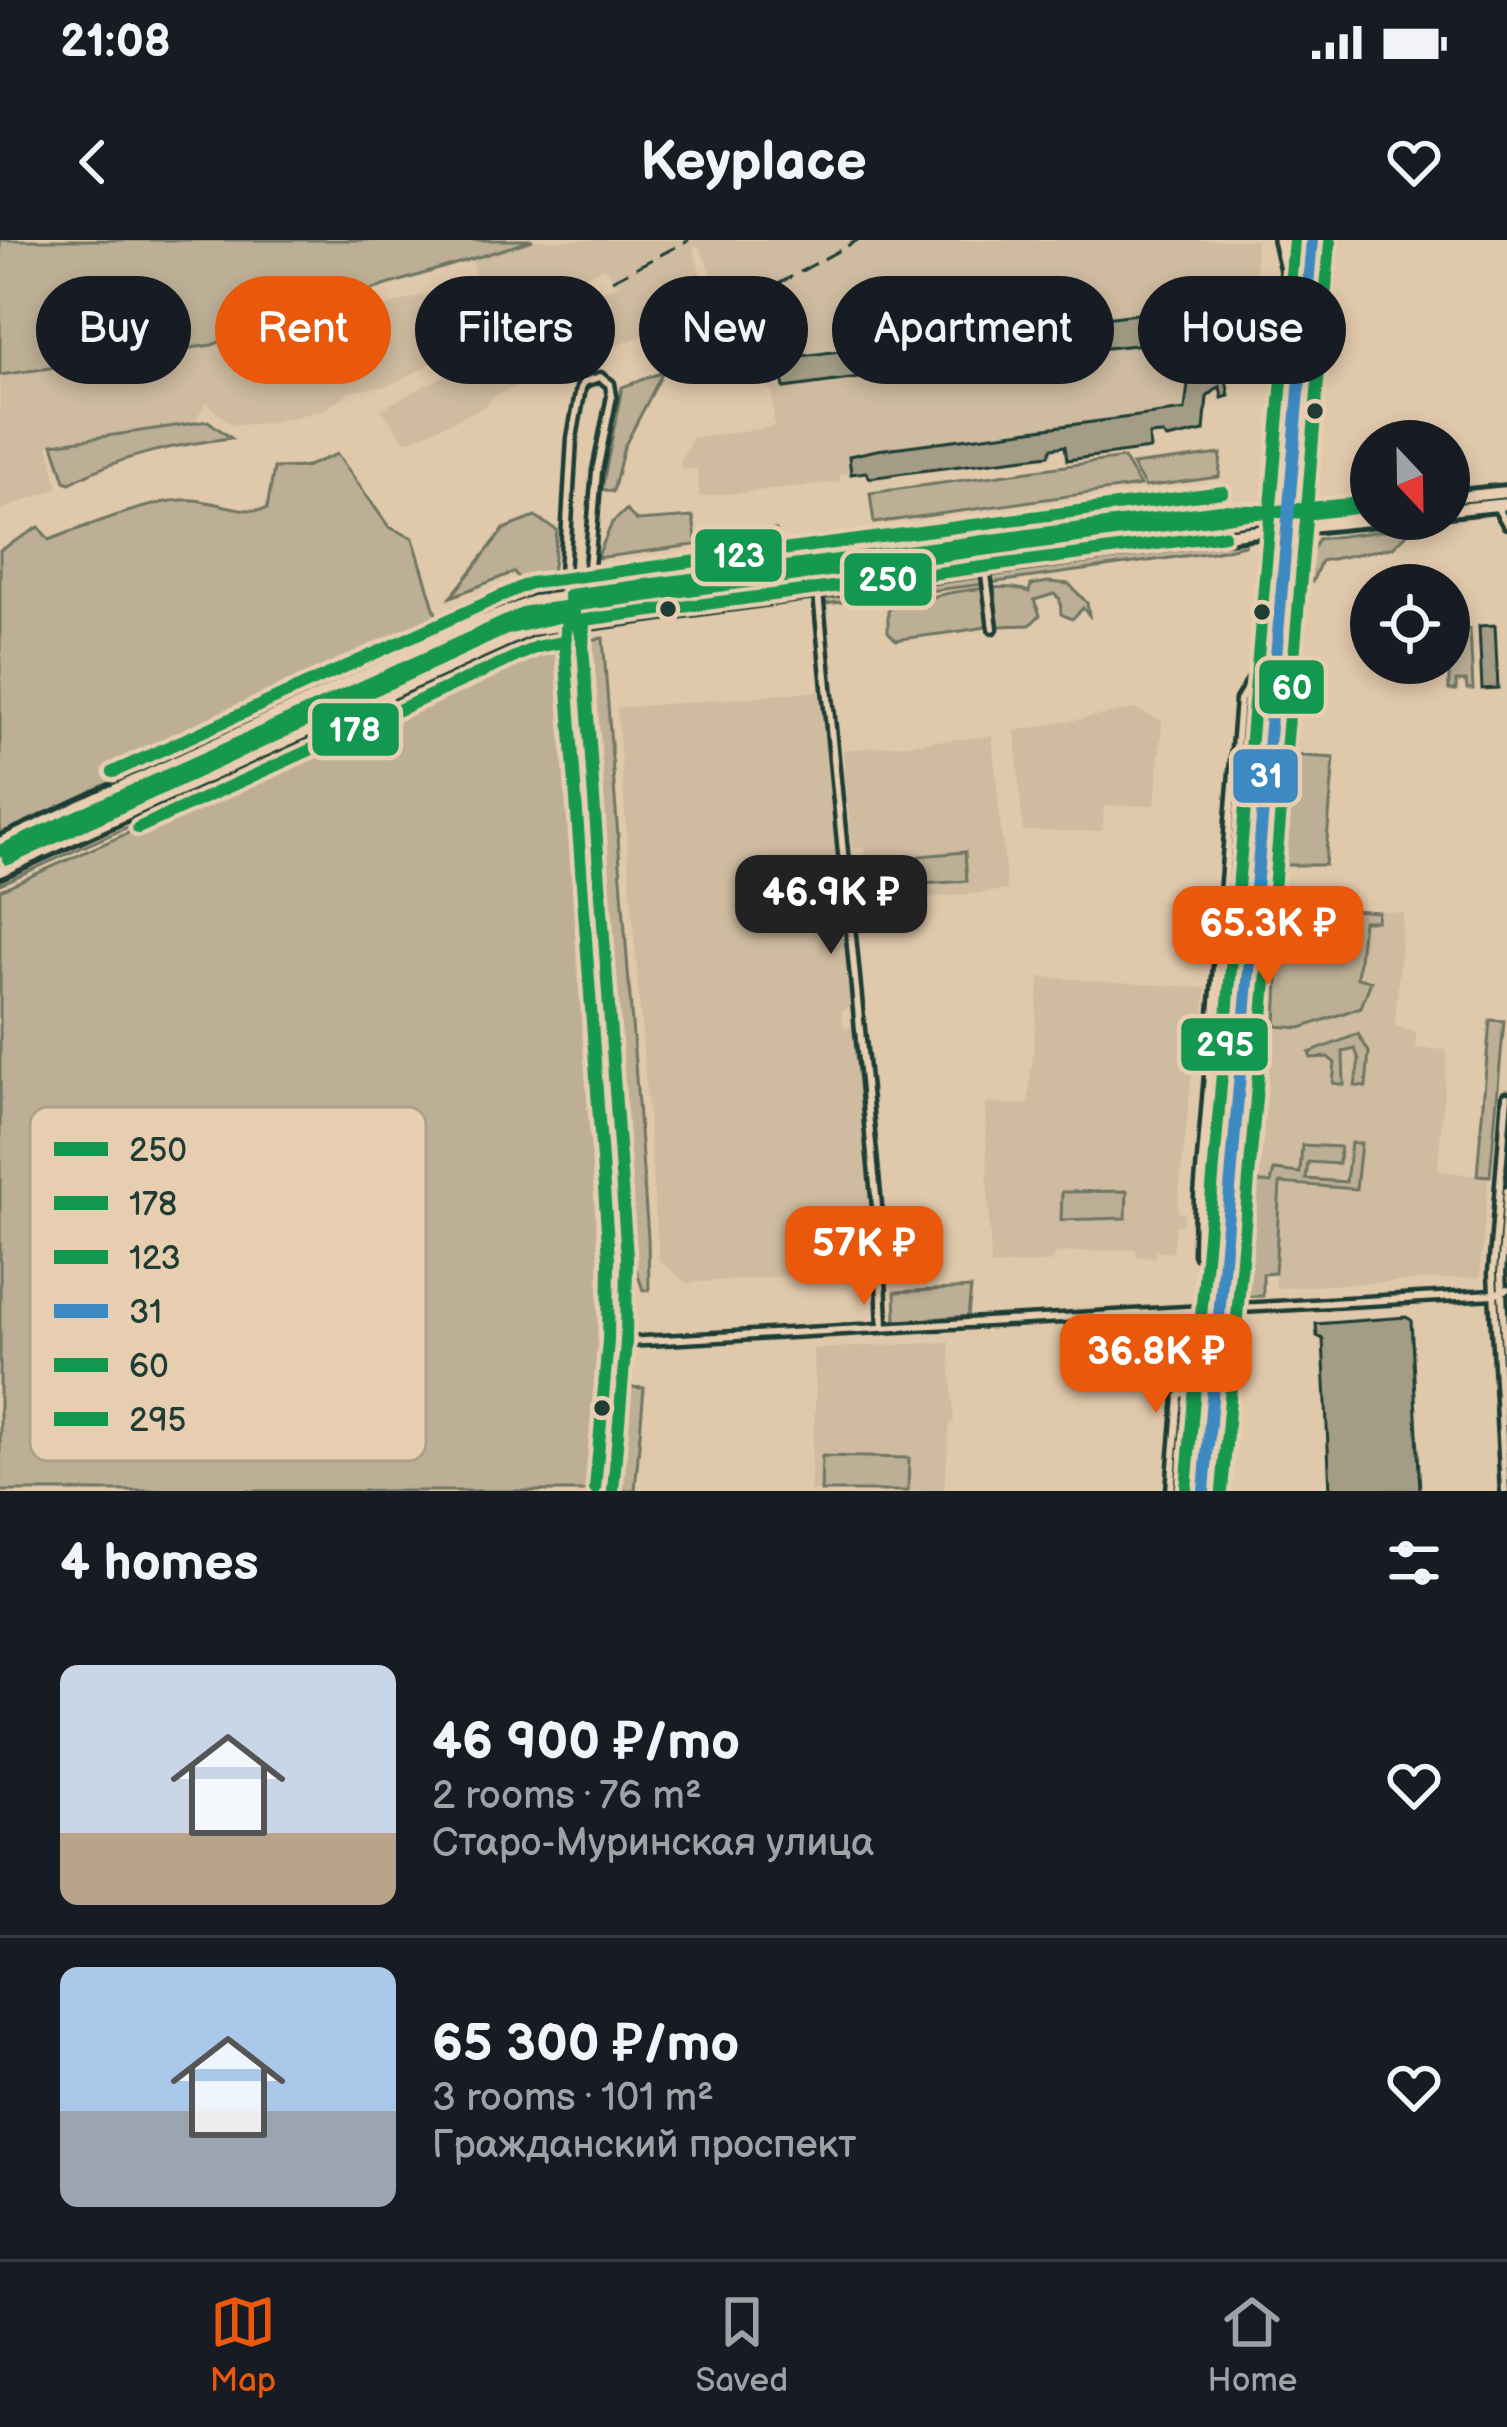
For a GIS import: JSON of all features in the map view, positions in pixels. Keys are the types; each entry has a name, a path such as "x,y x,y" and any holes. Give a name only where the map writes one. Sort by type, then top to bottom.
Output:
{"main road":[{"path":"1279,240 1288,246 1295,240"},
{"path":"1279,240 1287,276"},
{"path":"1292,276 1295,240"},
{"path":"1204,1491 1214,1308 1269,696 1307,309 1319,241"},
{"path":"1214,1308 1213,1252 1283,384"},
{"path":"1470,496 1507,492"},
{"path":"1470,508 1500,504"},
{"path":"0,843 500,612 586,592 1172,515 1350,508"},
{"path":"0,871 517,635 580,620 1350,522"},
{"path":"88,802 98,827"},
{"path":"1194,1491 1209,1372"}],"street":[{"path":"580,620 597,471 612,396 610,384 600,377 584,382 581,388 572,437 564,575 580,620 583,646 627,1240 626,1342 613,1491"},
{"path":"1500,504 1507,524"},
{"path":"985,568 993,628"},
{"path":"818,590 879,1227 882,1328"},
{"path":"1213,1252 1198,1254 1240,700 1263,662"},
{"path":"1505,1491 1501,1292 1507,1096"},
{"path":"1507,1192 1501,1292 1507,1394"},
{"path":"626,1342 1501,1292"},
{"path":"1171,1491 1179,1396 1209,1372 1226,1396 1219,1491"}],"shaded area":[{"path":"0,240 533,240 391,284 391,276 215,276 215,344 191,348 191,276 36,276 36,370 0,375"},
{"path":"533,240 1256,240 1256,276 1138,276 1138,384 1210,384 1204,431 1167,439 1149,435 1150,449 1128,452 1128,446 1120,447 1120,453 1098,456 1096,450 1088,451 1089,457 1067,460 1064,447 1053,448 1049,455 870,478 865,472 840,475 840,482 699,497 697,468 682,470 680,461 692,438 774,427 772,392 764,384 808,384 808,276 712,276 700,247 693,246 701,276 639,276 639,337 615,346 618,284 604,267 584,276 475,276 472,260"},
{"path":"415,298 415,372 387,386 350,391 326,409 268,423 232,425 206,402 195,422 48,445 58,488 0,510 0,375 36,370 36,384 191,384 191,348 215,344 215,384 391,384 391,305"},
{"path":"639,381 657,384 624,447 613,492 602,489 622,387"},
{"path":"428,384 522,384 406,442 381,409"},
{"path":"208,421 231,438 148,453 70,483 65,481 53,444"},
{"path":"337,454 389,527 413,538 441,631 0,836 0,550 39,527 49,540 178,500 267,509 274,468 305,467"},
{"path":"1221,454 1219,477 1145,487 1132,465"},
{"path":"1123,458 1140,486 874,523 870,493"},
{"path":"626,510 637,521 693,517 696,539 776,530 777,534 597,558 612,523"},
{"path":"1245,516 1245,523 609,610 608,595 1203,517"},
{"path":"535,517 557,530 551,584 525,587 514,572 451,597 504,529"},
{"path":"1350,535 1350,540 1400,540 1393,547 1321,561 1312,582 1297,580 1318,539"},
{"path":"1247,539 1245,545 1213,552 990,583 989,573"},
{"path":"983,574 984,584 825,604 824,594"},
{"path":"1069,584 1087,603 1089,615 1083,608 1072,619 1061,614 1060,599 1054,594 1034,600 1040,615 1030,625 999,626 992,615 985,627 974,629 896,640 888,632 888,611 898,600 911,604 988,588 1029,592 1031,585"},
{"path":"552,603 555,618 507,633 113,814 103,811 106,801 502,619"},
{"path":"1470,629 1473,689 1467,689 1470,684"},
{"path":"557,631 559,640 0,884 0,880 508,646"},
{"path":"603,638 649,1290 643,1290 635,1266 589,640"},
{"path":"564,644 575,791 571,704 580,705 620,1242 617,1355 612,1373 604,1376 611,1377 604,1415 608,1417 606,1491 0,1491 0,890 519,659"},
{"path":"1256,683 1234,972 1222,972 1244,707"},
{"path":"823,691 835,818 831,819 836,830 852,1006 842,1011 842,1018 844,1028 854,1027 876,1270 686,1283 659,1260 617,708"},
{"path":"1135,709 1162,721 1155,805 1104,806 1102,831 1023,831 1015,731"},
{"path":"992,736 1007,890 861,905 856,860 865,859 864,848 852,848 843,750"},
{"path":"1268,757 1334,758 1325,865 1266,865 1262,892 1258,891"},
{"path":"77,814 87,818 83,828 0,867 0,850"},
{"path":"965,852 967,881 922,884 919,856"},
{"path":"1269,901 1403,913 1395,1026 1416,1032 1416,1048 1447,1050 1438,1171 1488,1177 1480,1277 1275,1288 1280,1185 1245,1181"},
{"path":"1281,905 1378,912 1377,921 1363,921 1357,978 1371,981 1361,1007 1301,1028 1276,1026"},
{"path":"1040,977 1206,988 1201,1044 1181,1043 1186,1065 1193,1066 1177,1212 1184,1214 1183,1225 1176,1225 1173,1253 1136,1256 1136,1249 1056,1253 1051,1262 991,1266 985,1103 1028,1105"},
{"path":"1490,1020 1504,1021 1490,1176 1477,1175"},
{"path":"1228,1032 1212,1221 1204,1248 1203,1195 1217,1035"},
{"path":"1358,1034 1369,1052 1366,1087 1355,1086 1359,1060 1355,1049 1343,1052 1344,1085 1333,1083 1335,1063 1328,1057 1311,1058 1309,1053"},
{"path":"1351,1143 1361,1143 1356,1189 1280,1183 1275,1273 1263,1274 1263,1296 1227,1297 1235,1199 1240,1198 1245,1181 1271,1183 1274,1170 1300,1173 1302,1145 1340,1147 1339,1164 1308,1162 1306,1179 1346,1182"},
{"path":"1127,1191 1126,1218 1061,1220 1062,1192"},
{"path":"971,1288 968,1316 896,1322 895,1292"},
{"path":"949,1342 954,1420 944,1491 810,1491 816,1388 813,1349"},
{"path":"629,1387 644,1388 635,1491 620,1491"},
{"path":"1186,1391 1196,1392 1190,1491 1175,1491"},
{"path":"822,1456 909,1458 908,1491 821,1491"}],"building":[{"path":"1138,314 1138,345 1114,347 1114,317"},
{"path":"832,352 832,382 784,388 783,384 808,384 808,355"},
{"path":"1188,384 1227,384 1229,396 1222,398 1220,386 1207,397 1204,431 1167,439 1162,434 1149,435 1150,449 1067,460 1065,446 1052,448 1049,455 870,478 866,472 851,474 849,456 877,450 1185,410"},
{"path":"1495,625 1498,688 1482,689 1479,626"},
{"path":"1411,1320 1420,1491 1330,1491 1323,1339 1317,1336 1316,1324"}],"railway":[{"path":"615,278 689,240"},
{"path":"793,276 858,240"}],"transit line":[{"name":"295","path":"1186,1490 1294,240"},
{"name":"31","path":"1204,1491 1312,240"},
{"name":"60","path":"1222,1491 1330,242"},
{"name":"123","path":"113,772 530,583 1223,492"},
{"name":"123","path":"0,851 527,612 1350,504"},
{"name":"250","path":"613,1491 626,1342 627,1257 583,646 569,595 1220,510 1314,513 1350,509"},
{"name":"250","path":"583,652 584,620 1224,535"},
{"name":"178","path":"8,859 506,629 567,615 565,647 609,1258 608,1341 595,1489"},
{"name":"178","path":"138,828 537,647 563,642 566,654"}]}
